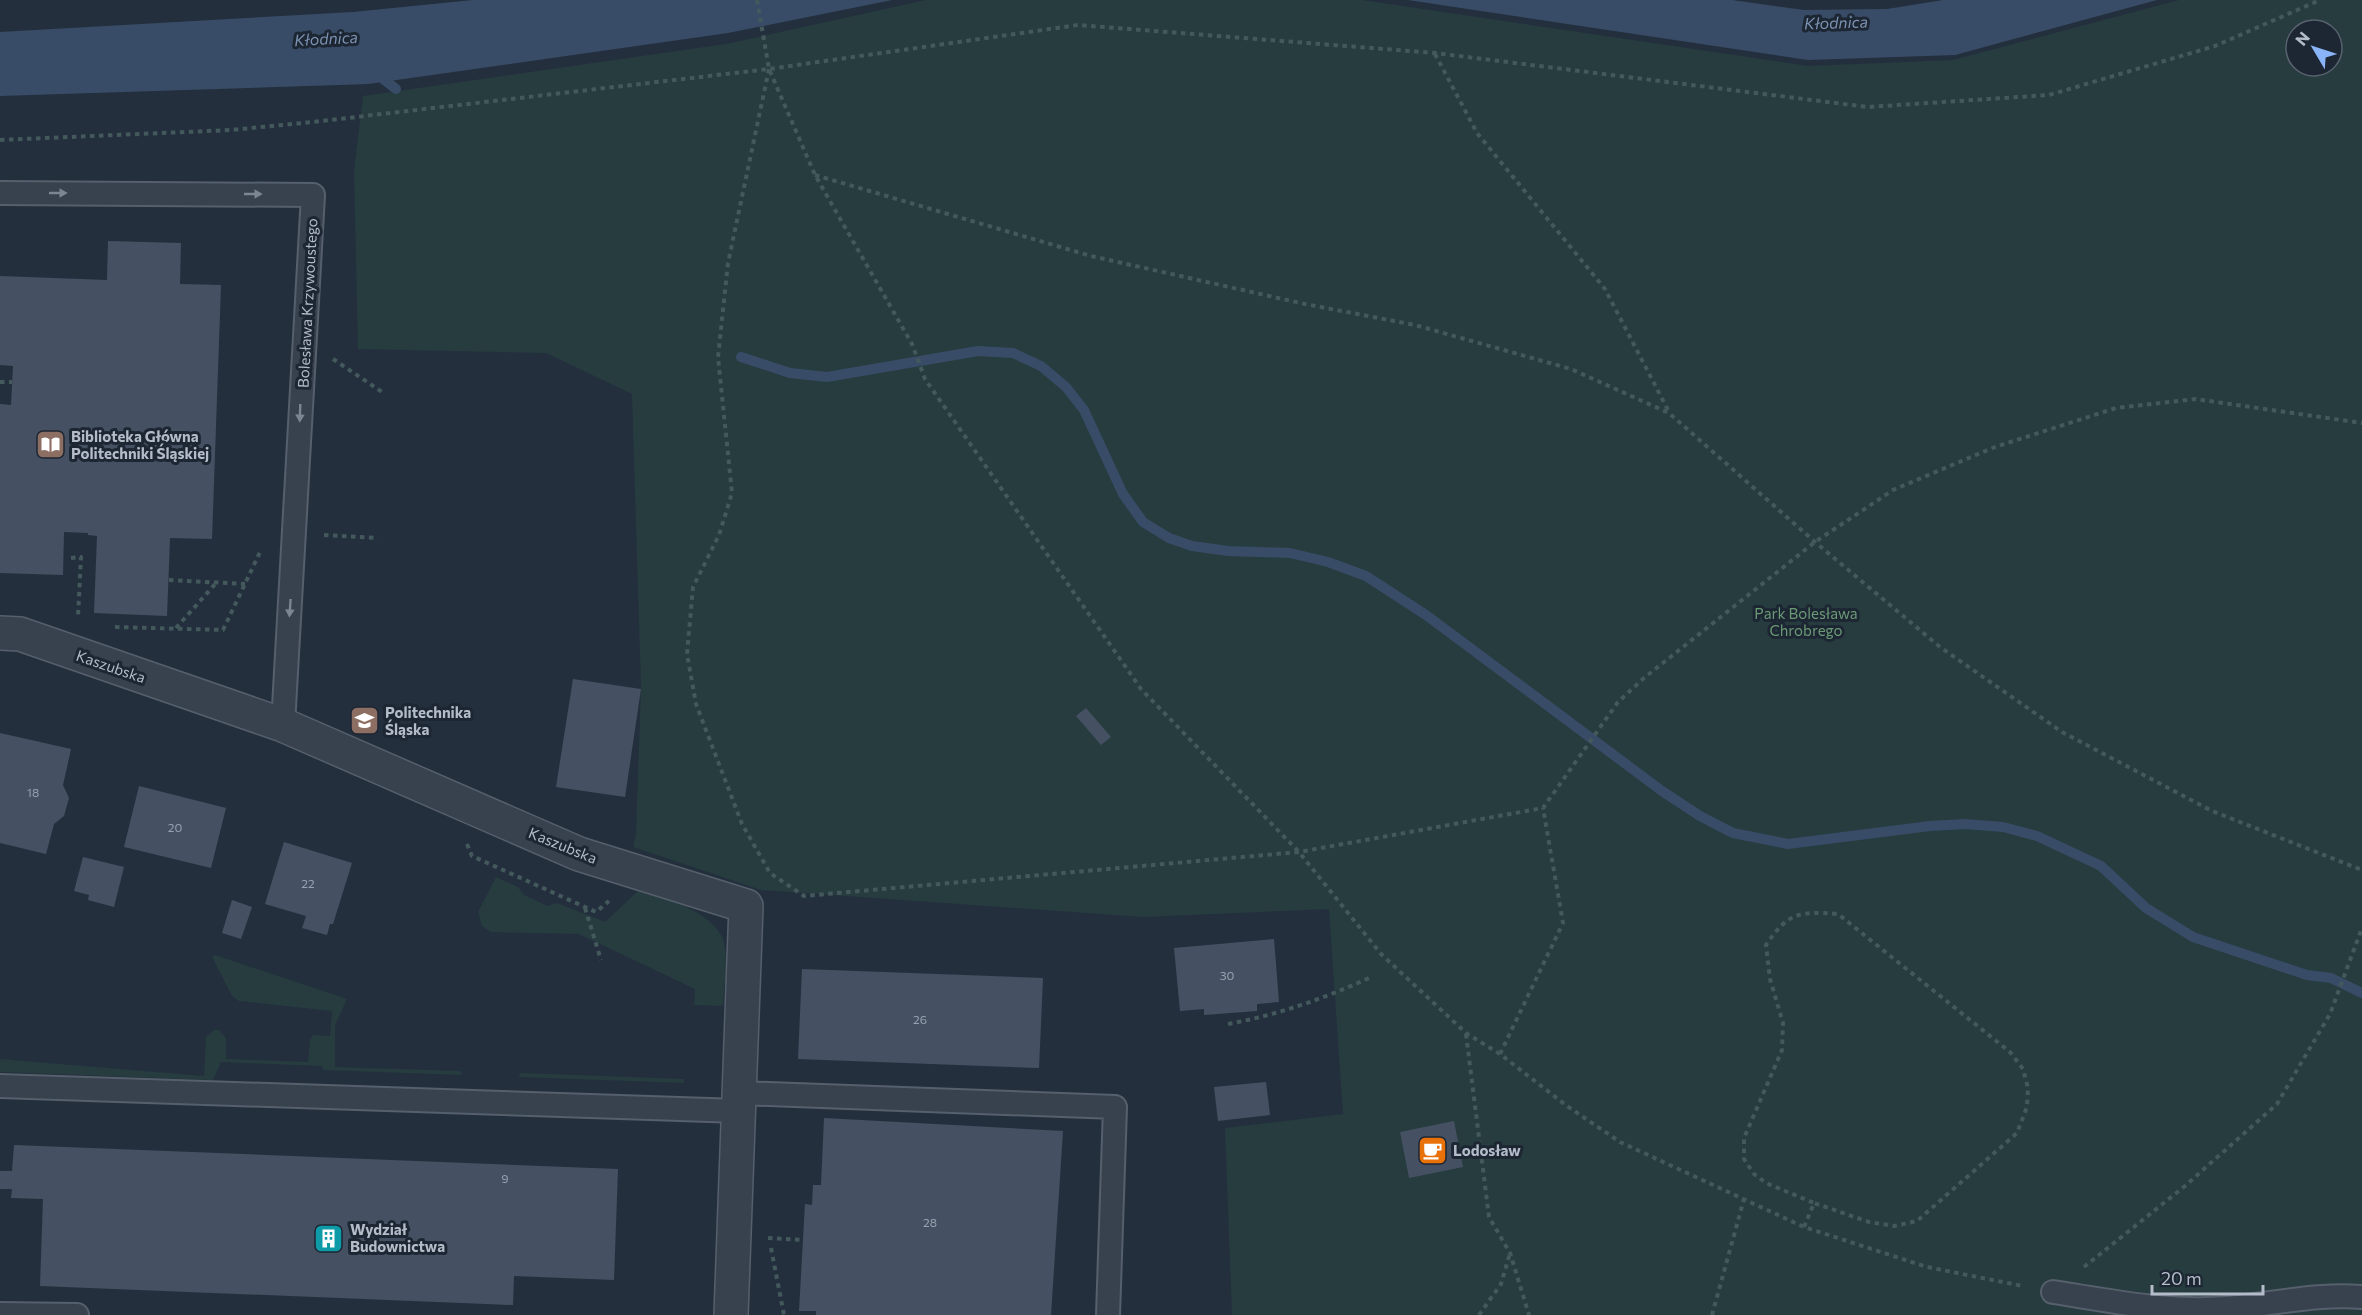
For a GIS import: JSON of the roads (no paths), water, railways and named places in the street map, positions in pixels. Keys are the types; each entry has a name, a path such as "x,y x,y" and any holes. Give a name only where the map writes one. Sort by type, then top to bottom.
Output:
{"street":[{"name":"Kaszubska","path":"0,633 20,634 283,725 579,854 746,906 731,1315"}],"lane":[{"name":"Bolesława Krzywoustego","path":"0,193 313,195 283,725"},
{"path":"0,1086 739,1102 1115,1107 1108,1315"},
{"path":"2053,1292 2169,1309 2226,1308 2316,1297 2362,1298"},
{"path":"0,1314 77,1315"}],"water":[{"name":"Kłodnica","path":"473,0 892,0 728,33 368,84 0,96 0,32 353,12"},
{"name":"Kłodnica","path":"1408,0 1732,0 1804,10 1887,9 1943,0 2157,0 1955,55 1808,60"}],"waterway":[{"path":"377,74 396,89"},
{"path":"741,357 790,373 827,377 978,351 1013,353 1041,366 1066,387 1084,410 1123,494 1143,522 1169,538 1192,546 1228,551 1290,553 1328,562 1366,576 1426,615 1662,791 1700,816 1733,833 1788,844 1930,826 1965,824 2003,827 2037,836 2101,866 2146,908 2193,937 2307,975 2331,978 2362,993"}],"place":[{"name":"Biblioteka Główna Politechniki Śląskiej","path":"50,445"},
{"name":"Politechnika Śląska","path":"364,721"},
{"name":"Lodosław","path":"1432,1150"},
{"name":"Wydział Budownictwa","path":"329,1238"}],"park label":[{"name":"Park Bolesława Chrobrego","path":"1806,622"}]}
